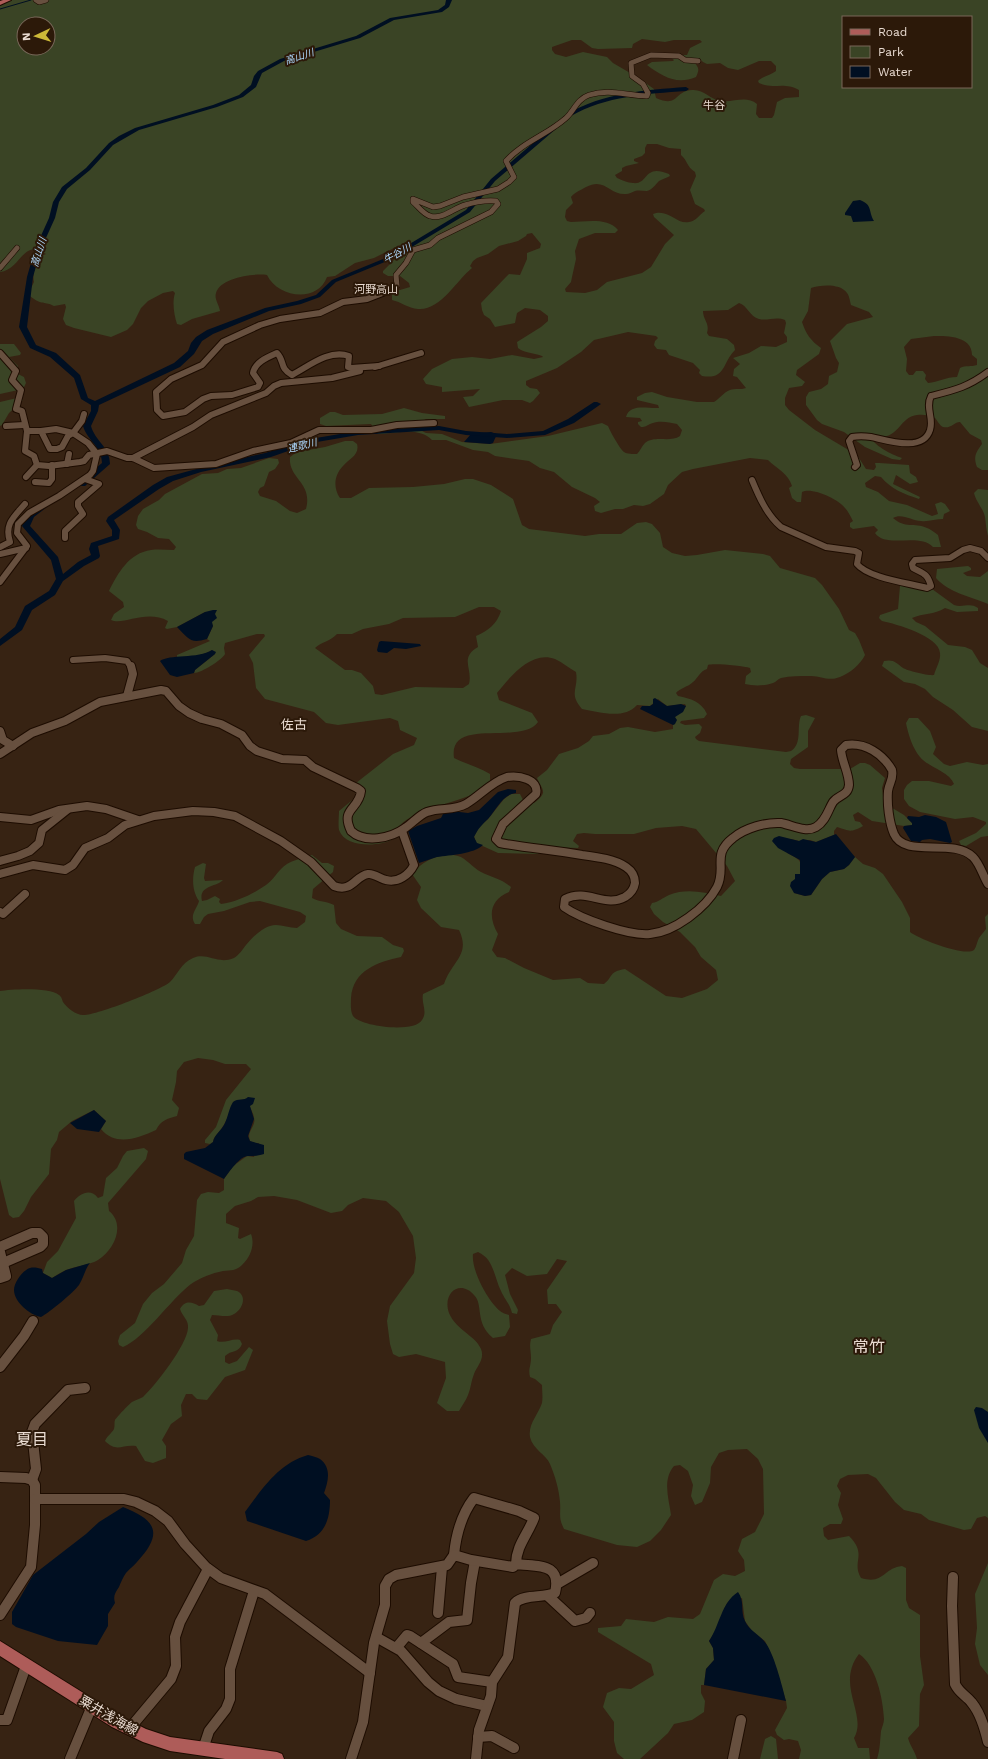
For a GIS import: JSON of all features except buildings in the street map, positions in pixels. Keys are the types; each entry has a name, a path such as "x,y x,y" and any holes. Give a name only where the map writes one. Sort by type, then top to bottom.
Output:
{"main road":[{"path":"0,3 8,0"},
{"name":"粟井浅海線","path":"0,1648 26,1666 117,1722 130,1728 170,1744 206,1752 277,1759"}],"street":[{"path":"36,0 39,2 46,0"},
{"path":"379,366 352,368 348,367 349,356 332,355 292,375 284,371 280,356 276,353 263,359 253,371 260,383 258,387 232,395 211,396 203,399 185,412 175,415 163,416 157,410 156,392 171,379 202,365 223,342 275,320 320,313 337,303 367,299 391,290 397,286 396,275 406,263 413,250 430,245 438,238 491,212 498,204 496,201 492,201 465,205 446,214 432,216 424,212 413,199 421,200 433,206 440,206 464,197 484,193 507,184 514,177 514,172 506,166 508,158 521,147 566,118 578,102 583,98 589,95 611,91 636,96 647,96 647,89 632,76 631,63 638,59 651,55 677,56 686,60 698,61"},
{"path":"0,268 8,262 12,253 17,248"},
{"path":"0,353 16,371 12,380 21,390 16,409 22,412 25,428 25,451 34,456 37,465"},
{"path":"133,458 193,427 211,415 266,393 280,383 332,378 421,353"},
{"path":"854,467 857,465 851,452 849,441 852,437 868,436 894,444 920,440 929,434 931,426 928,402 931,396 963,388 975,382 988,372"},
{"path":"41,431 50,449 52,450 64,447 68,436 73,433 82,422 84,414"},
{"path":"26,477 37,465 80,462 84,461 89,455 107,451 126,458 133,458 154,468 216,464 253,451 291,443 319,430 370,430 397,425 434,423"},
{"path":"6,426 41,431 56,429 73,433 88,443 97,454"},
{"path":"67,464 69,454"},
{"path":"0,582 6,576 27,546 26,542 17,533 17,528 21,521 38,507 88,480 93,471 97,454"},
{"path":"35,482 50,483 52,479 52,465"},
{"path":"65,538 65,531 83,514 78,506 78,502 99,485 99,483 88,480"},
{"path":"752,480 760,500 776,523 781,527 826,547 856,551 859,553 857,564 859,567 873,574 927,588 931,586 928,575 927,573 913,568 912,564 915,560 955,557 960,552 967,549 985,552 988,558"},
{"path":"0,547 10,542 7,533 9,523 24,504"},
{"path":"0,554 26,548"},
{"path":"72,660 105,658 127,661 133,670 133,674 127,696"},
{"path":"0,754 32,733 65,721 100,702 157,690 165,690 179,706 189,713 237,731 253,749 282,759 305,760 313,767 361,791 360,799 348,812 347,818 350,830 359,837 384,837 402,831 425,813 457,808 465,805 505,777 514,776 534,783 537,788 536,792 532,798 504,823 499,829 496,839 500,843 528,846 606,859 628,868 632,872 635,885 633,890 624,898 617,900 603,900 586,895 574,895 565,899 564,907 583,916 632,932 654,934 664,931 687,918 710,898 721,877 721,852 731,838 744,831 773,823 786,824 804,829 813,828 820,825 833,807 833,802 848,791 848,772 842,759 841,750 846,745 864,745 877,753 892,769 893,778 889,786 888,795 892,829 897,840 901,843 915,847 940,846 961,850 973,857 988,884"},
{"path":"0,732 3,740 13,746"},
{"path":"0,817 27,820 81,805 102,807 130,820 143,820"},
{"path":"0,861 30,851 35,847 41,837 42,830 68,808"},
{"path":"0,874 33,864 65,870 73,865 85,848 108,838 125,825 154,816 193,811 214,812 235,816 281,841 311,862 334,886 339,888 351,886 366,874 371,874 392,881 402,878 410,873 414,865 402,831"},
{"path":"0,912 3,914 24,894"},
{"path":"0,1247 32,1234 39,1233 43,1237 43,1244 40,1247 3,1263"},
{"path":"0,1252 6,1276 0,1278"},
{"path":"0,1367 34,1321"},
{"path":"32,1480 36,1470 33,1428 41,1415 48,1411 68,1390 85,1388"},
{"path":"0,1477 26,1478 32,1480 35,1485 35,1525 31,1567 0,1615"},
{"path":"35,1499 124,1498 154,1511 168,1521 185,1544 208,1569 220,1578 265,1594 370,1673"},
{"path":"351,1759 363,1722 376,1637 385,1605 385,1586 389,1579 396,1575 447,1565 454,1555 454,1546 461,1519 467,1506 474,1498 519,1511 534,1518 532,1524 521,1540 516,1564"},
{"path":"454,1555 476,1561 513,1567 516,1564 548,1567 554,1571 557,1584 555,1593 548,1596 519,1598 517,1600 508,1657 492,1682 490,1696 479,1730 476,1759"},
{"path":"421,1643 449,1622 466,1620 471,1587 470,1580 476,1561"},
{"path":"557,1584 570,1574 575,1573 593,1563"},
{"path":"438,1613 442,1567"},
{"path":"130,1728 176,1671 176,1632 180,1620 208,1569"},
{"path":"953,1577 952,1606 955,1684 959,1692 972,1703 984,1726 988,1742"},
{"path":"206,1752 209,1731 226,1709 230,1699 230,1669 254,1591"},
{"path":"548,1596 575,1621 586,1618 590,1613"},
{"path":"396,1647 407,1635 453,1664 458,1677 492,1682"},
{"path":"376,1637 396,1647 430,1683 440,1691 462,1701 487,1706"},
{"path":"0,1720 7,1720 26,1666"},
{"path":"70,1759 92,1706"},
{"path":"733,1759 741,1720"},
{"path":"478,1737 492,1736 514,1748"}],"green space":[{"path":"0,0 988,0 988,470 982,470 977,467 975,460 978,450 982,444 981,440 970,434 960,422 948,427 943,427 933,417 919,415 912,416 904,421 895,431 887,436 869,434 878,446 893,455 902,458 900,460 892,459 865,447 844,432 822,424 817,420 806,405 806,397 809,392 821,389 828,384 829,376 837,372 839,363 830,341 847,324 873,317 869,312 851,305 848,294 844,290 835,286 819,286 811,288 808,311 802,322 809,337 821,348 819,354 797,370 796,375 805,382 802,386 789,388 785,398 785,405 789,410 815,430 857,455 866,469 874,470 876,467 875,463 909,465 910,473 916,477 918,482 910,484 896,475 893,484 920,497 919,499 898,491 881,477 875,476 865,483 866,487 878,492 889,501 907,505 932,516 938,514 935,504 941,502 945,504 950,511 944,514 943,519 918,521 900,516 893,518 902,523 918,525 931,530 938,535 941,547 933,547 920,541 894,541 880,538 875,533 878,530 874,526 853,529 850,527 850,523 853,521 845,508 837,501 818,492 802,492 801,502 797,502 792,498 789,488 792,486 788,478 768,460 750,458 682,472 668,485 664,494 650,504 643,506 634,505 623,509 615,509 601,513 595,511 594,506 600,502 595,498 572,487 554,472 540,468 529,461 495,456 488,452 473,450 446,440 432,440 420,433 406,432 378,434 371,424 326,426 320,424 320,418 330,412 343,415 382,414 404,408 422,413 445,416 445,419 426,419 421,422 420,426 422,431 426,433 442,434 462,442 490,444 548,436 602,423 608,426 624,452 628,454 637,454 645,443 653,440 676,438 680,436 682,430 677,424 664,422 657,422 641,427 638,424 638,422 642,421 640,418 626,417 631,410 635,408 659,408 658,405 637,400 637,397 645,393 652,392 667,397 697,402 714,402 730,390 746,388 737,377 733,376 734,369 740,364 733,358 749,353 761,346 776,347 787,342 787,337 784,333 786,323 785,320 778,318 756,318 742,304 739,303 728,310 703,311 708,327 707,333 709,336 727,339 734,345 735,350 720,373 710,377 702,376 699,373 700,370 693,363 669,355 666,350 657,349 654,345 658,338 656,336 628,332 594,340 581,352 557,368 526,381 526,385 530,388 537,389 540,393 530,403 522,400 503,400 469,407 463,397 473,396 480,389 442,392 442,387 426,384 423,379 432,369 452,359 472,357 490,359 512,355 534,359 543,357 520,350 517,342 541,327 548,321 548,316 540,310 525,308 517,313 515,323 495,327 490,319 484,315 481,303 509,274 520,275 527,259 527,253 540,248 541,244 532,233 527,234 518,241 499,246 488,254 477,258 470,266 472,268 448,294 434,305 426,308 418,309 411,307 392,300 392,294 385,295 385,291 400,290 410,287 409,283 400,276 388,276 383,273 383,271 405,247 404,245 400,245 374,258 355,263 335,276 327,277 322,286 315,291 306,294 288,292 279,288 272,283 267,275 246,276 230,280 219,288 216,293 220,311 192,319 181,325 177,324 175,317 175,293 173,291 163,293 148,301 141,308 133,324 127,330 111,337 66,325 63,319 66,307 65,304 54,306 40,302 30,296 29,292 34,282 34,272 39,257 46,254 32,249 22,256 13,266 0,272","holes":["642,39 665,42 674,40 700,40 702,42 690,48 687,55 674,55 670,57 674,60 673,61 652,62 647,65 665,76 676,80 696,77 698,69 692,59 693,58 700,59 707,64 720,63 728,68 738,70 759,61 771,61 776,66 776,71 760,79 758,81 759,83 769,86 793,87 799,90 799,97 785,98 777,102 772,118 759,118 756,114 757,104 753,101 721,101 696,90 686,91 673,100 663,101 656,98 654,89 613,63 607,57 583,52 566,57 555,54 552,50 552,47 572,40 581,40 592,48 598,49 632,48 633,44","647,144 657,144 669,148 681,149 681,155 690,168 695,172 696,176 690,190 695,204 705,211 689,222 680,221 663,213 653,214 654,217 674,235 665,244 651,267 642,273 607,282 597,290 585,293 566,292 565,289 571,282 576,259 575,251 579,239 595,233 615,233 618,230 608,223 596,221 567,221 565,217 566,210 573,203 571,197 578,191 592,184 603,185 620,194 627,194 635,191 647,191 654,187 659,181 670,176 669,174 661,171 655,171 647,175 638,183 627,182 617,178 615,175 622,171 622,168 639,163 634,161 634,159 645,153","946,336 958,338 964,341 971,349 972,355 977,359 977,365 960,368 957,377 935,382 928,383 925,379 926,375 923,371 916,371 913,375 909,375 906,371 907,359 904,347 911,339"]},
{"path":"0,344 14,344 21,353 20,355 9,357 18,366 18,374 24,377 26,383 23,389 0,394"},
{"path":"17,398 23,400 9,413 0,426 0,402"},
{"path":"345,441 353,441 357,444 357,451 345,463 336,477 336,490 340,498 351,498 369,488 413,487 473,479 491,485 513,499 522,525 529,529 585,536 599,534 621,534 637,523 646,522 652,524 660,533 663,547 672,553 685,556 725,550 763,554 770,556 780,568 815,578 822,585 839,609 849,630 855,633 859,640 865,655 858,665 840,677 831,679 813,676 791,676 781,678 770,684 752,685 745,684 746,676 751,672 750,668 716,664 708,665 707,669 693,682 676,693 678,696 699,703 707,714 704,718 681,721 680,723 685,725 699,724 702,727 700,733 695,737 699,741 786,752 795,748 798,739 801,716 806,715 815,718 808,731 808,747 791,759 790,764 794,768 850,769 860,763 865,763 870,765 885,778 882,788 884,803 904,815 912,823 912,825 904,826 872,821 858,812 853,815 855,821 860,822 863,826 855,830 837,827 834,831 834,835 816,842 810,840 799,841 791,839 787,853 798,859 801,865 800,878 794,893 805,896 811,895 822,879 830,872 844,869 855,857 863,864 875,868 883,874 902,902 910,918 910,932 923,939 952,949 969,952 974,950 979,938 986,929 985,917 988,914 988,1518 985,1516 977,1518 971,1529 964,1530 929,1520 921,1514 904,1510 895,1502 876,1478 868,1474 848,1475 840,1479 837,1486 841,1493 838,1505 843,1519 841,1524 830,1524 823,1528 824,1536 828,1540 849,1536 855,1543 859,1553 858,1572 861,1578 869,1580 879,1578 896,1567 902,1566 906,1568 906,1600 909,1608 920,1615 920,1656 924,1685 920,1694 919,1726 908,1738 917,1759 877,1759 884,1720 882,1702 878,1683 874,1674 865,1659 859,1654 852,1666 850,1677 857,1720 857,1729 854,1738 858,1748 869,1748 870,1759 799,1759 801,1750 798,1741 789,1739 784,1740 777,1735 775,1730 787,1708 786,1701 773,1659 765,1641 752,1631 745,1621 742,1598 727,1603 715,1632 709,1641 713,1648 714,1660 706,1669 704,1685 701,1685 701,1693 705,1701 704,1712 692,1720 674,1724 668,1733 640,1759 624,1759 617,1753 614,1741 614,1722 603,1707 607,1693 619,1688 631,1689 654,1675 651,1664 598,1632 598,1628 621,1626 626,1619 654,1622 668,1617 693,1619 700,1614 714,1580 723,1574 735,1576 745,1571 744,1560 738,1551 742,1539 755,1532 764,1514 763,1469 758,1459 747,1449 728,1450 719,1453 711,1467 710,1483 702,1502 695,1505 691,1496 693,1485 688,1471 680,1465 674,1466 670,1471 667,1483 671,1515 661,1530 650,1541 637,1547 617,1545 564,1529 560,1518 559,1492 552,1469 546,1457 537,1449 530,1437 530,1428 542,1403 542,1385 530,1377 529,1372 531,1361 531,1339 550,1334 553,1325 562,1312 556,1304 548,1304 547,1290 567,1261 557,1259 547,1274 527,1276 512,1268 505,1275 510,1294 518,1310 517,1314 512,1313 501,1291 493,1269 487,1259 478,1252 473,1254 473,1261 481,1285 495,1306 501,1312 509,1315 510,1327 505,1336 493,1338 483,1326 479,1304 474,1295 469,1290 463,1288 458,1288 450,1294 447,1306 452,1319 475,1340 482,1353 470,1390 459,1411 447,1411 437,1403 446,1378 445,1362 416,1354 399,1357 393,1354 387,1321 390,1306 414,1273 416,1258 413,1236 399,1212 386,1201 363,1198 348,1205 342,1211 331,1213 297,1200 274,1196 258,1197 235,1206 226,1214 226,1223 239,1228 238,1238 240,1239 251,1234 253,1242 250,1254 245,1262 240,1267 210,1274 191,1284 140,1336 123,1347 119,1345 118,1341 120,1335 135,1323 143,1304 152,1293 164,1284 182,1263 186,1250 194,1236 197,1200 201,1194 208,1192 219,1193 224,1190 224,1179 233,1166 247,1156 254,1157 259,1143 250,1141 249,1138 249,1134 254,1123 254,1117 245,1100 238,1100 213,1142 210,1144 205,1143 205,1140 216,1127 226,1100 251,1069 246,1064 225,1064 213,1060 198,1058 184,1062 177,1071 172,1100 179,1108 177,1116 165,1120 156,1130 142,1136 120,1139 107,1135 101,1129 106,1121 94,1110 72,1121 59,1132 57,1140 51,1149 49,1174 31,1197 24,1211 19,1217 13,1218 9,1215 0,1179 0,991 31,989 54,992 60,996 69,1009 80,1015 90,1014 128,1002 164,986 173,979 185,963 193,958 203,956 228,960 239,954 255,935 267,927 276,925 297,928 305,922 306,916 300,912 260,901 250,902 224,911 208,914 204,917 200,924 195,924 193,921 193,915 199,901 194,889 193,876 195,867 203,863 206,864 205,881 223,880 205,889 202,896 202,901 215,896 220,899 219,902 221,904 245,897 256,891 268,883 284,866 291,862 312,855 322,863 328,863 334,866 333,872 313,889 312,898 334,905 336,923 341,929 357,936 382,937 393,945 403,948 404,951 401,957 368,969 356,980 353,988 351,1012 353,1016 358,1020 377,1026 409,1026 417,1024 422,1020 424,1017 423,994 444,984 447,976 462,952 463,946 459,930 441,927 421,908 417,900 421,887 412,874 426,861 445,855 461,857 478,870 508,884 511,887 509,892 502,895 497,900 492,910 493,921 498,934 492,950 497,957 505,958 553,980 580,978 588,983 604,984 616,971 625,969 666,996 682,998 707,989 718,980 716,970 701,957 695,947 680,932 663,922 654,914 650,907 652,903 675,893 688,891 721,896 735,881 727,866 696,829 682,826 656,828 634,834 577,834 573,841 579,846 578,848 545,847 538,854 498,853 476,843 474,836 479,827 488,819 504,799 511,794 520,794 524,802 534,803 539,799 542,796 543,791 537,778 547,770 559,754 578,748 589,741 593,736 609,734 620,728 628,727 655,732 673,729 673,725 675,724 674,718 686,706 685,704 667,706 658,699 650,706 637,705 632,710 618,714 582,709 578,704 575,695 577,678 576,672 555,659 546,657 538,658 522,667 497,693 499,700 532,713 538,722 529,729 517,732 473,734 462,738 455,745 454,758 490,774 490,782 475,793 415,815 405,821 397,829 393,839 387,842 380,844 355,843 343,836 339,830 339,811 362,792 362,787 356,783 393,754 414,745 417,738 400,730 398,721 390,718 338,725 326,723 314,712 265,699 256,688 253,663 249,655 265,636 264,634 257,634 225,643 225,654 223,657 206,669 194,673 195,670 215,654 212,650 204,654 191,657 177,657 177,655 210,641 207,639 213,626 205,612 177,627 167,629 165,628 168,621 160,618 143,617 122,621 111,620 114,614 124,607 123,602 109,591 116,577 125,565 136,555 143,552 151,550 174,550 176,547 169,539 158,538 138,529 136,525 138,516 143,509 159,500 165,494 202,474 218,473 227,469 241,468 269,458 278,459 279,463 275,469 269,472 264,486 260,488 258,492 260,496 276,501 290,511 297,513 306,509 307,500 303,486 290,464 290,457 297,452 325,447","holes":["479,607 494,607 501,611 497,620 492,626 476,636 478,647 472,651 468,660 470,679 469,684 463,688 415,687 382,695 375,694 373,686 361,673 352,670 345,670 315,648 337,634 352,634 363,629 389,624 403,618 455,617"]},
{"path":"978,489 988,490 988,536 985,517 974,493"},
{"path":"968,566 971,570 963,573 967,576 980,577 988,571 988,604 953,591 936,578 937,569"},
{"path":"905,583 932,589 954,605 972,605 978,608 978,611 957,612 945,608 937,612 912,618 916,622 925,626 948,645 965,647 972,650 980,663 988,668 988,731 972,727 953,710 933,697 925,689 915,684 904,682 882,666 884,661 890,661 895,662 903,668 909,670 934,675 939,661 940,653 938,647 932,641 916,632 882,621 879,618 880,615 898,609 900,586"},
{"path":"909,718 918,718 930,731 936,747 933,754 944,764 950,766 967,762 983,765 988,764 988,836 981,837 966,846 961,845 959,841 976,833 986,824 986,822 973,817 955,819 920,812 909,806 904,799 904,790 912,781 929,781 951,786 954,784 948,776 928,764 917,754 911,741 906,723"},
{"path":"144,1148 148,1151 146,1159 108,1203 109,1211 117,1223 116,1237 109,1250 104,1256 95,1262 72,1268 52,1278 43,1273 47,1262 58,1251 76,1218 74,1201 82,1194 89,1192 98,1198 103,1196 106,1178 117,1168 127,1151"},
{"path":"227,1289 240,1293 243,1303 237,1312 232,1315 212,1315 210,1320 218,1335 217,1341 223,1342 240,1340 242,1344 239,1349 225,1356 225,1362 229,1364 237,1361 249,1347 253,1350 245,1370 225,1377 207,1400 197,1399 192,1394 186,1394 181,1405 182,1416 171,1424 162,1440 166,1446 166,1458 153,1463 145,1461 136,1446 113,1447 109,1445 105,1441 114,1429 115,1420 130,1403 143,1397 148,1392 170,1365 182,1344 188,1325 180,1309 182,1306 186,1303 199,1306 204,1305 214,1291"},
{"path":"988,1563 988,1675 980,1665 975,1644 977,1628 975,1594"},
{"path":"771,1736 776,1739 778,1759 760,1759 765,1739"}],"water":[{"path":"860,200 869,206 874,221 853,222 851,216 845,215 853,201"},
{"path":"491,432 497,434 493,443 464,442 471,434"},
{"path":"217,610 215,614 217,618 212,622 213,626 207,639 193,641 184,635 177,627 205,612"},
{"path":"379,642 420,644 421,646 406,649 394,648 387,653 378,652"},
{"path":"212,650 216,652 215,654 195,670 194,673 177,677 170,675 160,661 170,658 199,655"},
{"path":"655,698 667,706 681,704 686,706 683,712 675,717 677,720 675,724 673,725 640,709 642,706 650,706 653,704 653,699"},
{"path":"508,789 516,790 516,793 503,799 480,827 474,837 477,843 483,845 468,852 437,857 419,863 408,831 417,826 441,818 444,812 451,811 468,813 479,810 498,792"},
{"path":"925,815 936,817 946,822 952,842 950,843 930,839 922,840 920,842 911,841 903,828 904,826 912,825 907,818 908,816 919,817"},
{"path":"836,834 855,857 844,869 830,872 822,879 811,895 805,896 794,893 790,886 791,882 795,879 795,874 800,874 800,860 778,848 772,841 774,838 779,836 799,841 803,839 816,842"},
{"path":"248,1097 255,1098 253,1104 250,1106 254,1119 248,1136 250,1141 264,1145 264,1154 245,1157 235,1165 224,1179 184,1159 184,1154 186,1152 205,1148 213,1142 225,1123 233,1102"},
{"path":"94,1110 106,1121 99,1132 77,1129 70,1123"},
{"path":"90,1263 79,1285 61,1302 41,1317 32,1314 23,1307 15,1295 14,1287 17,1280 27,1269 42,1269 43,1273 52,1278 66,1270"},
{"path":"976,1407 982,1408 988,1412 988,1443 979,1428 974,1410"},
{"path":"308,1455 320,1459 328,1471 328,1480 324,1493 330,1500 329,1514 325,1525 318,1535 306,1541 247,1521 245,1512 272,1478 288,1464"},
{"path":"123,1507 143,1517 149,1522 153,1535 146,1552 123,1578 114,1598 115,1603 108,1614 108,1626 97,1645 58,1641 16,1627 12,1624 12,1612 33,1575 86,1534 99,1522"},
{"path":"738,1592 741,1599 745,1621 768,1646 786,1701 704,1685 706,1669 714,1660 713,1648 709,1641 724,1608 732,1597"}],"waterway":[{"path":"0,9 31,0"},
{"name":"高山川","path":"95,404 85,399 77,377 53,355 33,346 23,327 30,277 38,249 52,218 56,202 64,188 88,169 111,144 137,129 215,106 241,96 254,86 260,72 282,60 358,37 392,19 440,11 447,6 449,0"},
{"name":"牛谷川","path":"95,404 177,365 191,352 195,343 210,332 267,309 299,303 318,296 334,281 390,258 468,211 493,180 551,132 569,115 583,107 606,99 646,92 686,89"},
{"name":"高山川","path":"82,484 106,464 103,449 91,434 87,426 95,411 95,404"},
{"name":"連歌川","path":"60,579 81,564 96,556 93,549 94,545 116,537 116,530 110,521 111,519 156,487 170,479 200,470 268,455 310,441 358,433 439,428 466,433 507,436 545,433 571,421 597,404"},
{"name":"高山川","path":"43,507 30,516 26,526 55,559 60,579"},
{"name":"高山川","path":"0,643 19,628 28,608 52,593 60,579"}],"district":[{"name":"牛谷","path":"714,105"},
{"name":"河野高山","path":"376,289"},
{"name":"佐古","path":"294,724"},
{"name":"常竹","path":"869,1346"},
{"name":"夏目","path":"32,1439"}]}
